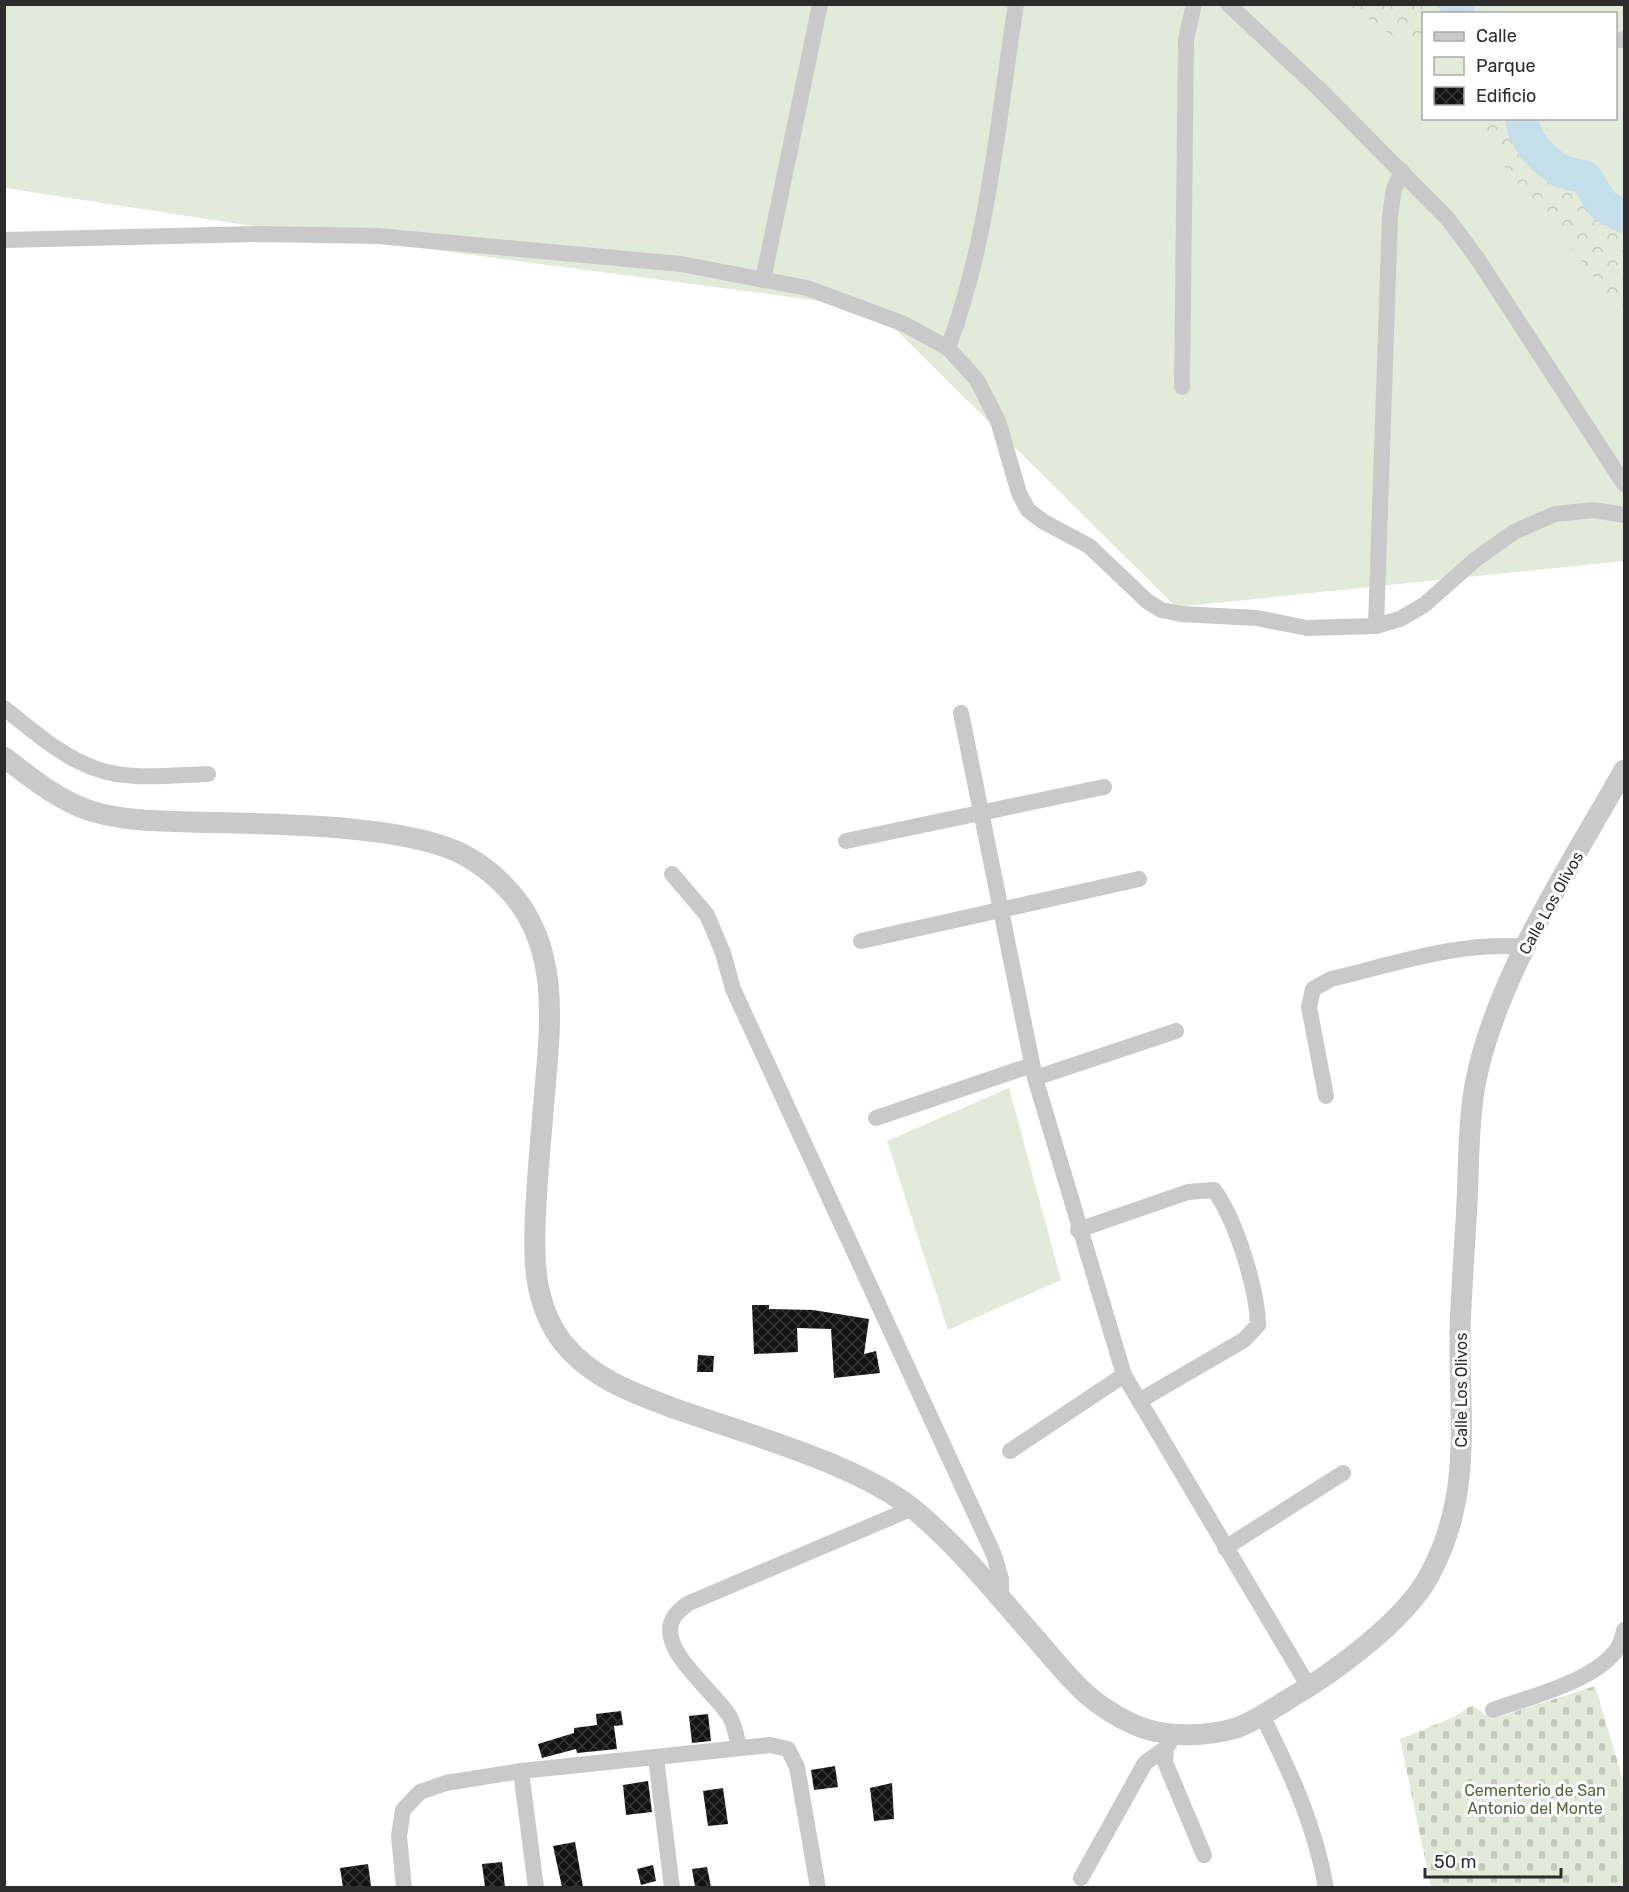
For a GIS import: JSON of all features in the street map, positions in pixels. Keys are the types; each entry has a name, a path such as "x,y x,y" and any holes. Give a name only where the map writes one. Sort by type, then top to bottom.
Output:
{"street":[{"path":"763,280 820,4"},
{"path":"948,348 962,311 976,256 1016,4"},
{"path":"1182,387 1186,39 1194,4"},
{"path":"1228,4 1402,171 1448,219 1477,258 1624,484"},
{"path":"1376,626 1390,216 1394,189 1402,171"},
{"path":"4,240 261,234 378,236 681,264 807,288 904,324 948,348 977,380 998,421 1019,493 1028,510 1044,522 1089,546 1147,601 1161,610 1181,614 1257,618 1307,628 1376,626 1400,619 1424,605 1476,559 1514,532 1555,514 1594,510 1624,515"},
{"path":"4,708 63,752 98,770 124,774 208,774"},
{"path":"961,713 1033,1072 1078,1230 1124,1375 1309,1687"},
{"name":"Calle Los Olivos","path":"4,757 58,796 90,810 130,819 273,825 376,833 432,842 463,854 490,872 512,893 530,920 542,950 550,987 551,1021 538,1172 534,1258 537,1289 549,1322 568,1348 594,1373 634,1393 828,1464 869,1481 913,1508 1001,1599 1085,1695 1133,1724 1171,1741 1236,1727 1262,1715 1309,1687 1386,1627 1415,1596 1427,1581 1448,1536 1458,1496 1464,1428 1460,1338 1475,1089 1498,1005 1526,946 1624,770"},
{"path":"846,841 1104,787"},
{"path":"672,874 706,915 723,953 733,989 994,1555 1001,1579 1001,1599"},
{"path":"861,941 1139,879"},
{"path":"1326,1096 1309,1007 1313,988 1331,979 1456,949 1492,944 1526,946"},
{"path":"876,1118 1176,1031"},
{"path":"1078,1230 1188,1192 1214,1190 1227,1208 1257,1303 1258,1325 1244,1340 1139,1401"},
{"path":"1010,1451 1124,1375"},
{"path":"1225,1548 1343,1473"},
{"path":"739,1748 729,1715 678,1656 671,1638 673,1619 687,1604 913,1508"},
{"path":"1493,1710 1568,1683 1597,1669 1618,1648 1624,1630"},
{"path":"1262,1715 1302,1797 1321,1859 1326,1887"},
{"path":"1171,1741 1166,1762 1170,1776 1204,1855"},
{"path":"1081,1878 1145,1763 1171,1741"},
{"path":"404,1887 399,1836 403,1810 420,1792 446,1783 521,1771 770,1745 788,1749 797,1767 818,1887"},
{"path":"656,1758 672,1887"},
{"path":"521,1771 536,1887"}],"green space":[{"path":"4,5 1624,5 1624,561 1176,607 874,308 246,225 5,188"},
{"path":"1348,5 1477,5 1483,12 1422,12 1422,56"},
{"path":"1480,120 1544,120 1553,142 1564,160 1588,161 1602,171 1606,199 1624,209 1624,314 1502,164"},
{"path":"1009,1088 1061,1280 948,1330 887,1141"},
{"name":"Cementerio de San Antonio del Monte","path":"1595,1686 1624,1783 1624,1887 1431,1887 1400,1739 1454,1717 1472,1705 1492,1719"}],"building":[{"path":"752,1305 769,1305 769,1309 813,1310 869,1319 864,1354 876,1351 880,1373 834,1378 831,1329 797,1328 798,1352 754,1354"},
{"path":"698,1355 714,1356 713,1372 697,1372"},
{"path":"621,1711 623,1725 614,1726 617,1749 577,1753 576,1749 542,1758 538,1744 574,1733 574,1728 597,1725 596,1714"},
{"path":"708,1714 711,1741 692,1743 689,1716"},
{"path":"835,1766 838,1787 814,1790 811,1770"},
{"path":"648,1781 652,1812 626,1815 623,1785"},
{"path":"892,1783 894,1819 874,1821 870,1788"},
{"path":"723,1788 728,1824 708,1826 703,1791"},
{"path":"575,1842 583,1887 562,1887 553,1846"},
{"path":"502,1862 505,1887 485,1887 482,1864"},
{"path":"368,1864 371,1886 343,1887 340,1868"},
{"path":"653,1865 656,1881 641,1885 637,1869"},
{"path":"707,1867 711,1887 695,1887 692,1869"}],"waterway":[{"path":"1455,4 1458,12"},
{"path":"1522,120 1526,134 1541,155 1561,171 1585,177 1603,205 1624,217"}]}
